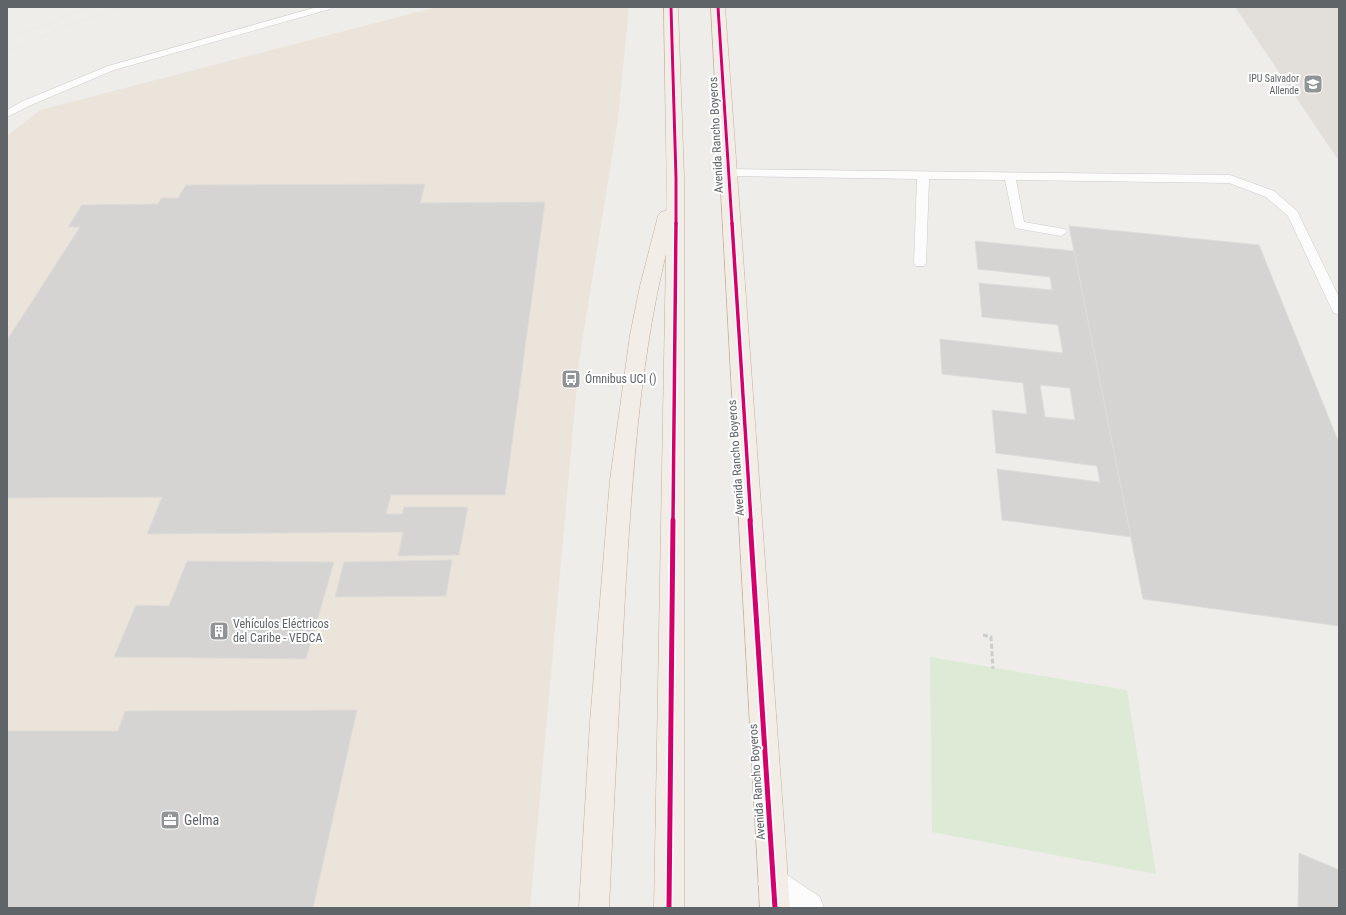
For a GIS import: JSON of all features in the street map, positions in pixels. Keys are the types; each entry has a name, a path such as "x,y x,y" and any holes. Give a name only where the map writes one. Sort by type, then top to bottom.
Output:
{"highway":[{"path":"669,908 676,178 671,7"},
{"name":"Avenida Rancho Boyeros","path":"718,7 774,896"},
{"path":"594,908 604,722 621,480 640,335 648,293 676,178"}],"street":[{"path":"774,896 809,908"}],"lane":[{"path":"7,114 27,103 111,68 327,7"},
{"path":"728,173 1230,179 1270,194 1293,214 1339,310"},
{"path":"920,263 923,176"},
{"path":"1010,177 1019,225 1061,232"}],"path":[{"path":"983,635 991,637 993,669"}],"shaded area":[{"path":"437,7 629,7 618,119 579,362 530,908 7,908 7,136 40,110"},
{"name":"IPU Salvador Allende","path":"1235,7 1339,7 1339,161"}],"green space":[{"path":"930,657 1127,690 1156,874 932,832"}],"building":[{"path":"425,184 420,203 545,202 505,495 391,495 386,514 402,514 404,507 468,507 459,555 398,556 403,532 147,534 162,497 7,498 7,340 80,227 68,227 82,205 158,204 161,198 178,198 186,185"},
{"path":"1069,226 1259,245 1339,443 1339,626 1143,599"},
{"path":"975,241 1074,251 1131,537 1002,520 997,469 1100,482 1097,466 996,453 992,410 1027,414 1023,383 942,374 940,339 1063,353 1058,325 982,317 979,283 1052,290 1050,277 978,269","holes":["1040,385 1070,388 1075,420 1045,417"]},
{"path":"452,560 446,596 335,597 344,562"},
{"name":"Vehículos Eléctricos del Caribe - VEDCA","path":"187,561 334,562 306,659 114,657 136,605 169,606"},
{"name":"Gelma","path":"357,710 313,908 7,908 7,731 118,731 125,711"},
{"path":"1299,853 1339,870 1339,908 1298,908"}],"railway":[{"path":"7,39 91,7"},
{"path":"7,52 79,21 121,7"}],"cycle path":[{"path":"669,908 676,178 671,7"},
{"path":"718,7 775,908"}],"place":[{"name":"IPU Salvador Allende","path":"1313,84"},
{"name":"Ómnibus UCI ()","path":"571,379"},
{"name":"Vehículos Eléctricos del Caribe - VEDCA","path":"219,631"},
{"name":"Gelma","path":"170,820"}]}
